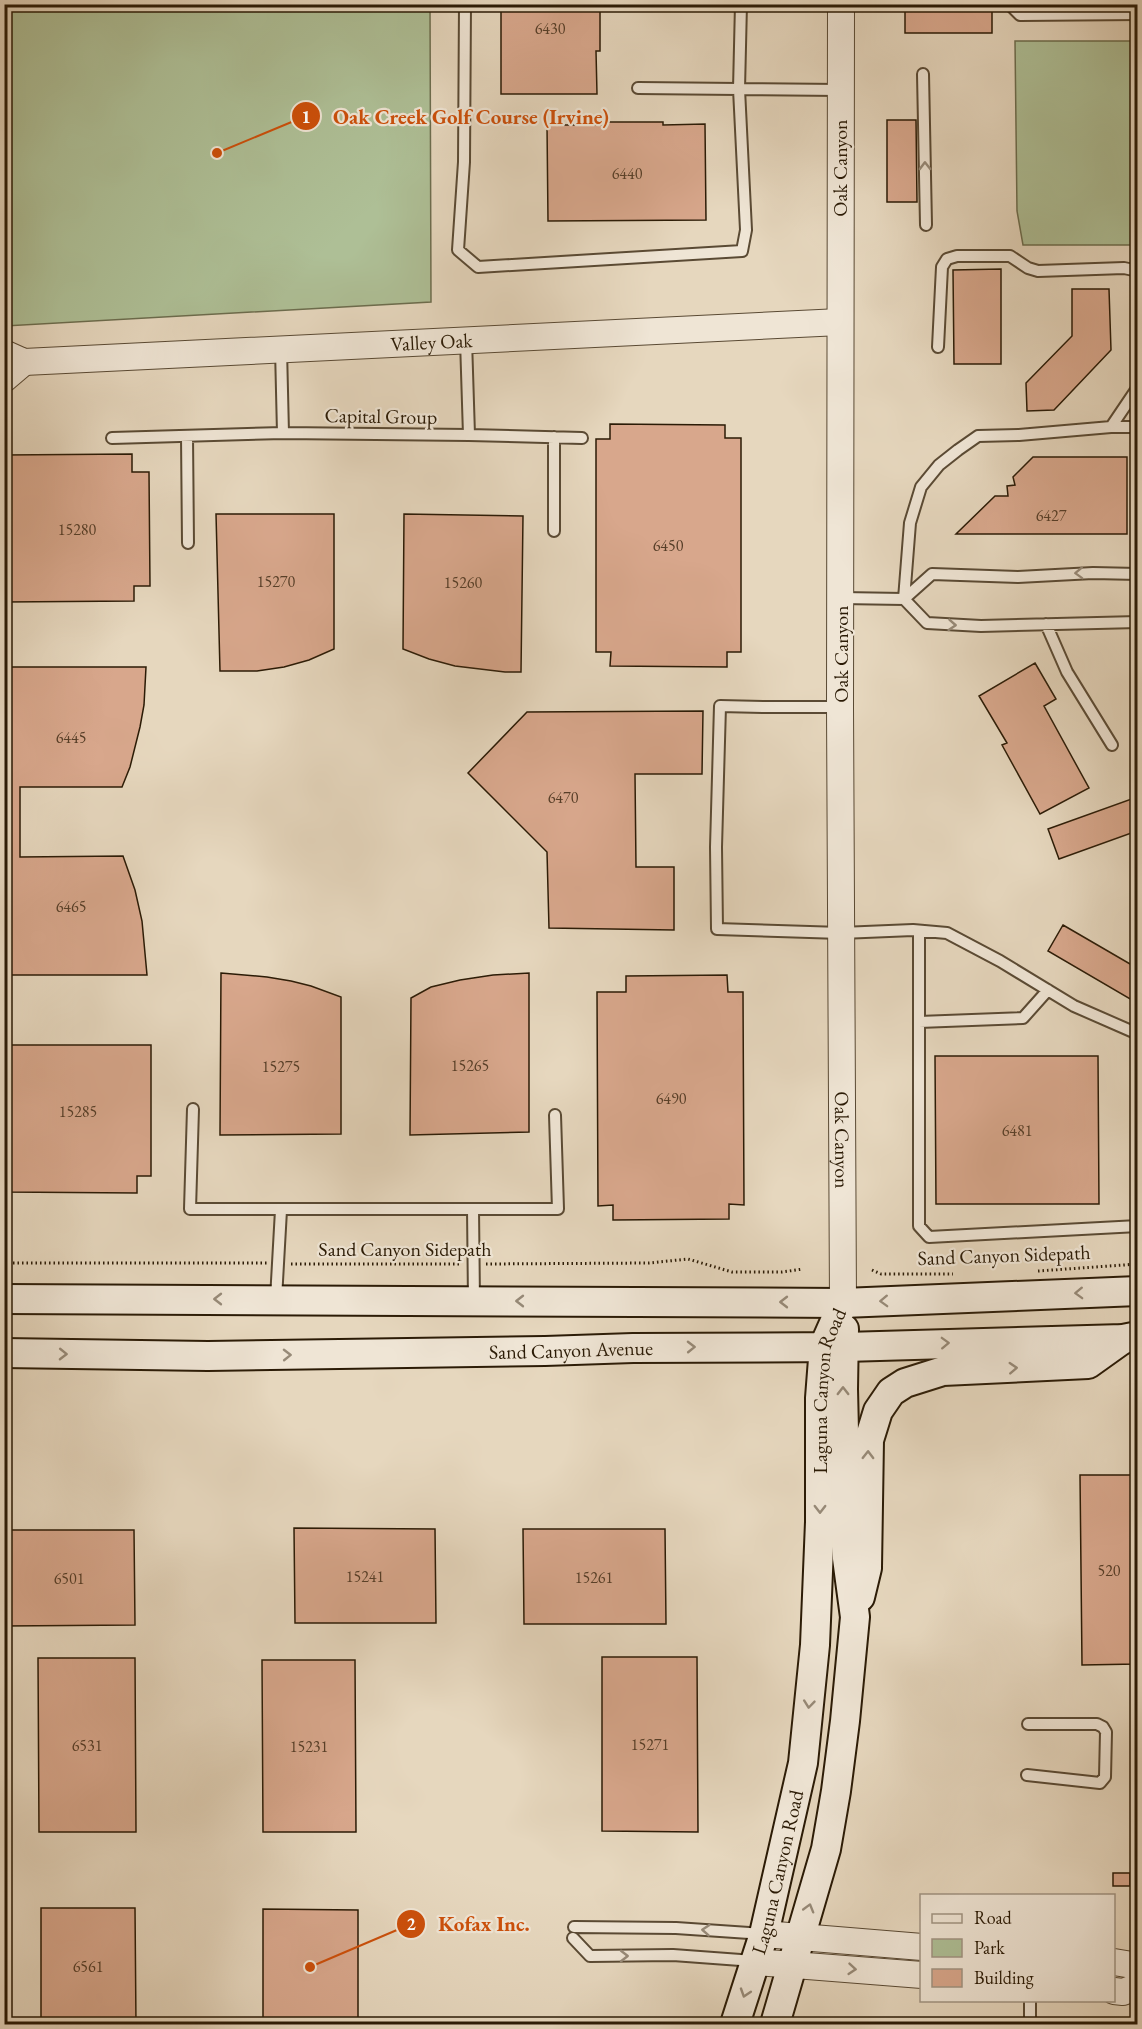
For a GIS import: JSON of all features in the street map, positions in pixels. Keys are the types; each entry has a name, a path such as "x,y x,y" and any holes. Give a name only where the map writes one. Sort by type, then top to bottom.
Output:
{"main road":[{"path":"4,1299 843,1302 1137,1291"},
{"name":"Laguna Canyon Road","path":"735,2025 764,1934 804,1751 815,1645 820,1522 820,1398 843,1302"},
{"path":"855,1617 867,1568 869,1440 878,1411 891,1392 905,1383 943,1371 1088,1364 1130,1337"},
{"name":"Sand Canyon Avenue","path":"4,1353 214,1356 834,1346 1130,1337"},
{"name":"Laguna Canyon Road","path":"775,2025 826,1849 845,1721 855,1617 847,1557 843,1389 834,1346"}],"street":[{"name":"Oak Canyon","path":"841,4 840,707 843,1302"},
{"name":"Valley Oak","path":"4,379 14,357 281,349 840,322"},
{"path":"764,1934 920,1947"},
{"path":"756,1962 920,1975"},
{"path":"1115,1962 1137,1966"},
{"path":"1115,1991 1123,1992 1137,1986"}],"lane":[{"path":"465,4 464,162 458,250 478,267 742,251 746,230 739,89 741,4"},
{"path":"1009,4 1020,15 1137,14"},
{"path":"923,74 926,225"},
{"path":"638,88 841,90"},
{"path":"938,347 942,267 947,259 957,256 1010,256 1028,268 1038,271 1124,268 1137,272"},
{"path":"466,340 468,435"},
{"path":"281,349 283,433"},
{"path":"1111,427 1137,387"},
{"path":"1137,427 978,436 939,465 921,487 910,524 904,599 927,623 981,626 1137,622"},
{"name":"Capital Group","path":"112,438 283,433 582,438"},
{"path":"187,436 188,543"},
{"path":"554,437 554,531"},
{"path":"840,598 904,599 932,574 1018,577 1093,573 1137,574"},
{"path":"1046,624 1067,672 1112,745"},
{"path":"840,707 720,706 717,929 841,933 918,931 947,933 1074,1006 1137,1034"},
{"path":"918,931 919,1226 929,1237 1137,1226"},
{"path":"919,1022 1023,1018 1048,990"},
{"path":"193,1109 190,1209 558,1209 555,1115"},
{"path":"473,1209 474,1301"},
{"path":"276,1300 281,1210"},
{"path":"1027,1775 1100,1783 1105,1777 1106,1732 1097,1724 1028,1724"},
{"path":"574,1927 676,1928 764,1934"},
{"path":"573,1938 591,1956 673,1955 756,1962"},
{"path":"1030,2002 1030,2025"}],"path":[{"name":"Sand Canyon Sidepath","path":"4,1263 649,1263 688,1259 732,1272 782,1272 803,1269"},
{"name":"Sand Canyon Sidepath","path":"1036,1271 1137,1264"},
{"name":"Sand Canyon Sidepath","path":"872,1270 881,1274 958,1274"}],"green space":[{"path":"5,4 430,5 431,302 5,326"},
{"path":"1015,41 1137,41 1137,245 1023,245 1017,211"}],"building":[{"path":"501,4 600,4 600,51 596,51 597,94 501,94"},
{"path":"905,4 992,4 992,33 905,33"},
{"path":"887,120 916,120 917,202 887,202"},
{"path":"606,122 663,122 663,125 705,124 706,220 548,221 547,125 606,125"},
{"path":"1001,269 1001,364 954,364 953,270"},
{"path":"1072,289 1109,289 1111,350 1054,410 1027,411 1026,383 1072,336"},
{"path":"610,424 725,425 725,438 741,438 741,652 727,652 727,667 610,666 611,652 596,652 596,439 610,439"},
{"path":"132,454 132,472 149,472 150,586 134,586 134,601 4,602 4,455"},
{"path":"1033,457 1127,457 1127,534 956,534 995,496 1008,496 1007,486 1015,485 1013,477"},
{"path":"216,514 334,514 334,649 309,660 284,667 257,671 220,671"},
{"path":"404,514 523,516 521,672 455,666 403,649"},
{"path":"1035,663 1056,699 1044,706 1089,788 1040,814 1002,745 1007,743 979,696"},
{"path":"4,667 146,667 140,727 130,767 122,787 20,787 20,857 123,856 135,890 142,921 147,975 4,975"},
{"path":"703,711 702,774 635,774 636,867 674,867 674,930 549,928 547,852 468,773 527,712"},
{"path":"1137,797 1137,831 1059,859 1048,829"},
{"path":"1063,925 1137,968 1137,1003 1048,951"},
{"path":"221,973 291,981 341,997 341,1134 220,1135"},
{"path":"529,973 529,1132 410,1135 411,998 431,987 460,980"},
{"path":"727,975 728,992 743,992 744,1205 729,1204 729,1219 613,1220 613,1205 598,1206 597,992 626,992 626,976"},
{"path":"4,1045 151,1045 151,1176 137,1176 137,1193 4,1192"},
{"path":"935,1056 1098,1056 1099,1204 936,1204"},
{"path":"1080,1475 1137,1475 1137,1664 1082,1665"},
{"path":"294,1528 435,1529 436,1623 295,1623"},
{"path":"523,1529 665,1529 666,1624 524,1624"},
{"path":"4,1530 134,1530 135,1625 4,1626"},
{"path":"602,1657 697,1657 698,1832 602,1831"},
{"path":"38,1658 135,1658 136,1832 39,1832"},
{"path":"262,1660 355,1660 356,1832 263,1832"},
{"path":"1113,1873 1130,1873 1130,1886 1113,1886"},
{"path":"41,1908 135,1908 136,2025 41,2025"},
{"path":"263,1909 358,1910 358,2025 263,2025"}],"place":[{"name":"Oak Creek Golf Course (Irvine)","path":"217,153"},
{"name":"Kofax Inc.","path":"310,1967"}]}
